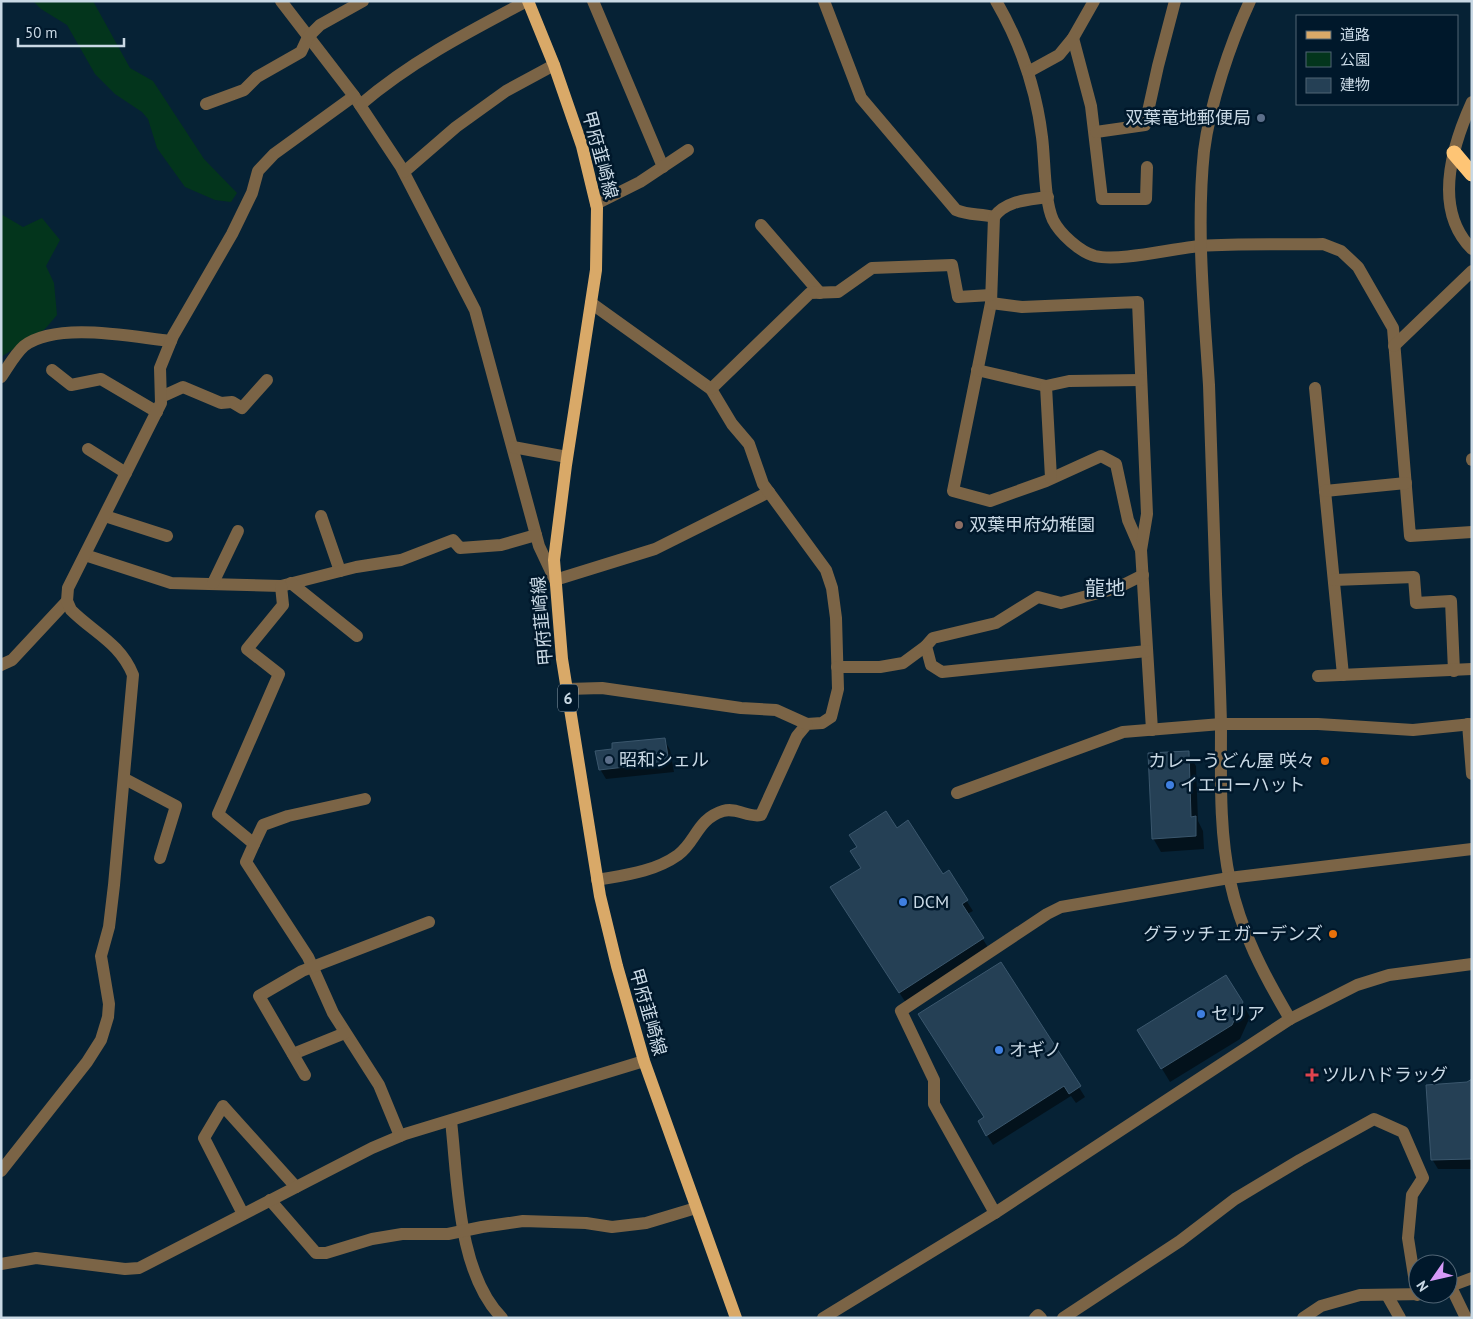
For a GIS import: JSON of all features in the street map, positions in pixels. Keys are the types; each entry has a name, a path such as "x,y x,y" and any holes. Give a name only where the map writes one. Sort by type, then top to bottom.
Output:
{"highway":[{"path":"1454,153 1472,174"}],"main road":[{"name":"甲府韮崎線","path":"528,1 554,65 582,146 596,204 596,270 556,531 554,560 562,660 597,880 617,966 644,1061 736,1318"}],"street":[{"path":"281,1 357,100 404,172 476,310 536,535 555,580 655,549 769,492"},
{"path":"206,104 244,90 257,77 301,52 308,37 320,25 363,1"},
{"path":"1,1171 87,1062 102,1040 108,1017 109,1004 101,956 109,927 133,675 127,660 118,649 71,610 67,601 68,588 157,412 161,398 160,368 171,341 232,234 252,193 258,171 274,154 357,100 380,88 445,44 528,1"},
{"path":"593,1 663,166"},
{"path":"824,1 861,98 956,210 968,215 979,213 994,217"},
{"path":"996,1 1020,45 1028,72 1042,135 1048,197 1053,220 1060,230 1081,249 1095,256 1111,257 1201,246 1323,244 1341,251 1358,267 1393,328 1410,536 1472,532"},
{"path":"1028,72 1059,55 1072,38 1094,1"},
{"path":"1096,132 1145,125 1175,1"},
{"path":"1250,1 1239,24 1220,82 1204,149 1201,246 1210,418 1223,829 1229,878 1237,912 1249,945 1290,1019"},
{"path":"1072,38 1096,132 1102,200 1146,199 1147,167"},
{"path":"404,172 456,127 506,91 554,65"},
{"path":"1472,102 1461,125 1449,172 1449,197 1453,217 1458,232 1472,249"},
{"path":"596,204 640,182 688,150"},
{"path":"1048,197 1016,202 1000,209 994,217 991,299 953,491 990,501 1051,478 1101,456 1116,464 1128,520 1142,550"},
{"path":"761,225 820,293"},
{"path":"711,389 810,293 838,292 872,268 952,265 958,297 991,299 1022,308 1138,302 1147,514 1142,550 1152,730"},
{"path":"1394,346 1472,271"},
{"path":"567,689 602,688 742,708 776,710 808,724 822,723 831,717 838,690 836,618 832,588 826,570 763,484 749,444 732,424 711,389 591,303"},
{"path":"1,377 23,348 35,340 64,333 171,341"},
{"path":"52,370 71,385 101,379 157,412"},
{"path":"977,370 1046,386 1069,382 1141,380"},
{"path":"161,398 183,388 221,403 232,402 242,408 267,380"},
{"path":"1046,386 1051,478"},
{"path":"1315,388 1343,675"},
{"path":"513,446 567,457"},
{"path":"88,449 126,473"},
{"path":"1325,491 1406,483"},
{"path":"105,516 167,536"},
{"path":"321,516 340,571"},
{"path":"213,583 238,531"},
{"path":"85,555 171,583 286,584 340,571 401,560 453,540 460,548 501,545 536,535"},
{"path":"838,667 880,667 903,663 926,646 933,638 996,623 1038,597 1061,603 1118,588 1143,576"},
{"path":"1334,580 1414,577 1416,603 1451,601 1454,671"},
{"path":"286,584 357,636"},
{"path":"254,844 218,814 279,674 247,650 283,605 286,584"},
{"path":"1,665 12,660 67,601"},
{"path":"926,646 931,665 942,672 1147,651"},
{"path":"1318,676 1472,670"},
{"path":"597,880 646,871 677,856 689,846 695,832 702,824 723,811 732,810 755,817 761,815 797,736 808,724"},
{"path":"958,793 1123,732 1221,724 1318,724 1412,730 1470,724 1472,774"},
{"path":"124,780 176,806 160,858"},
{"path":"365,799 288,816 263,825 246,862 308,957 333,1013 379,1086 400,1136"},
{"path":"995,1213 934,1104 934,1080 901,1011 1047,914 1061,907 1229,878 1472,849"},
{"path":"305,1075 259,996 312,968 429,922"},
{"path":"823,1318 995,1213 1290,1019 1357,985 1381,977 1472,964"},
{"path":"293,1054 345,1033"},
{"path":"1,1264 36,1258 125,1269 139,1268 372,1148 400,1136 644,1061"},
{"path":"243,1214 204,1138 223,1106 296,1187"},
{"path":"1063,1318 1180,1241 1236,1199 1300,1160 1374,1119 1403,1132 1423,1178 1412,1196 1408,1238 1412,1254"},
{"path":"451,1121 463,1231 485,1295 502,1318"},
{"path":"270,1200 316,1253 326,1253 372,1239 402,1234 448,1234 523,1221 586,1223 612,1227 646,1223 696,1208"},
{"path":"1458,1284 1472,1278"},
{"path":"1303,1318 1320,1306 1360,1294 1408,1294"},
{"path":"1387,1295 1400,1318"},
{"path":"1458,1302 1466,1318"},
{"path":"1035,1318 1038,1315 1041,1318"}],"green space":[{"path":"33,1 93,1 130,68 153,81 204,159 237,193 231,202 215,200 185,187 157,148 148,119 142,112 115,94 95,74 67,25 41,9"},
{"path":"1,214 23,227 42,218 60,240 46,266 54,283 57,315 45,329 1,357"}],"building":[{"path":"665,738 669,762 599,770 595,751 612,749 612,743"},
{"name":"イエローハット","path":"1189,751 1191,817 1196,816 1196,836 1152,839 1148,753"},
{"name":"DCM","path":"886,811 897,828 908,820 943,874 949,870 968,900 962,904 984,938 899,993 830,887 861,868 850,851 857,847 849,835"},
{"name":"オギノ","path":"1001,962 1081,1086 1069,1094 1064,1086 986,1136 978,1121 984,1117 918,1014"},
{"name":"セリア","path":"1226,975 1243,1002 1232,1025 1161,1069 1137,1030"},
{"path":"1472,1079 1472,1159 1431,1160 1426,1085 1467,1082"}],"place":[{"name":"双葉竜地郵便局","path":"1261,118"},
{"name":"双葉甲府幼稚園","path":"959,525"},
{"name":"昭和シェル","path":"609,760"},
{"name":"カレーうどん屋 咲々","path":"1325,761"},
{"name":"イエローハット","path":"1170,785"},
{"name":"DCM","path":"903,902"},
{"name":"グラッチェガーデンズ","path":"1333,934"},
{"name":"セリア","path":"1201,1014"},
{"name":"オギノ","path":"999,1050"},
{"name":"ツルハドラッグ","path":"1312,1075"}],"district":[{"name":"龍地","path":"1105,588"}]}
